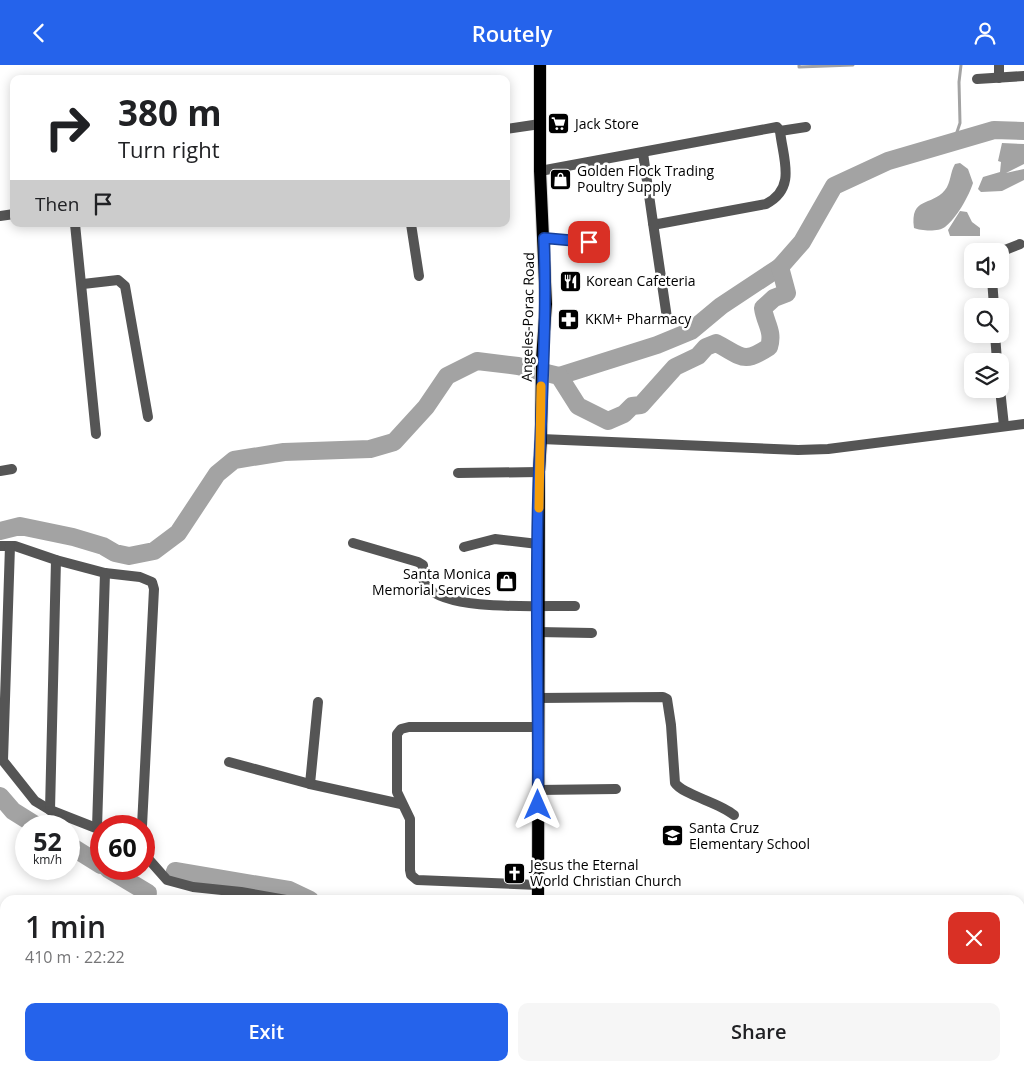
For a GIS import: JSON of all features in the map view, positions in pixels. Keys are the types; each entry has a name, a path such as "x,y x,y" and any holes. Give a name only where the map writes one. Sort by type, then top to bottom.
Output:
{"main road":[{"name":"Angeles-Porac Road","path":"538,895 538,544 541,388 546,304 540,171 540,65"}],"street":[{"path":"999,65 999,78"},
{"path":"977,79 1024,76"},
{"path":"510,128 540,124"},
{"path":"540,171 778,129 806,127"},
{"path":"653,223 658,224 766,204 775,199 787,183 778,129"},
{"path":"642,153 667,318"},
{"path":"75,227 96,434"},
{"path":"411,227 419,276"},
{"path":"544,238 589,242"},
{"path":"1009,248 1020,244"},
{"path":"82,284 118,280 125,286 148,417"},
{"path":"1001,398 1004,426"},
{"path":"541,439 798,450 828,449 1024,424"},
{"path":"0,471 12,469"},
{"path":"458,473 539,472"},
{"path":"464,547 495,539 538,544"},
{"path":"353,543 418,562 423,565 423,581 427,587 451,599 476,605 575,606"},
{"path":"90,826 50,810 35,801 1,758 5,546 105,573 140,577 152,582 154,589 143,815"},
{"path":"50,810 56,560"},
{"path":"99,815 105,573"},
{"path":"538,632 592,633"},
{"path":"538,698 663,697 667,699 671,725 675,783 683,790 718,803 734,815"},
{"path":"310,784 318,702"},
{"path":"538,727 409,727 401,729 397,734 396,785 401,804 410,819 410,870 411,875 417,880 538,885"},
{"path":"229,762 310,784 401,804"},
{"path":"538,790 616,789"},
{"path":"155,866 168,880 192,887 258,895"}],"shaded area":[{"path":"1002,143 1024,144 1024,164 1006,173 1024,169 1024,180 1002,191 981,192 978,189 983,177 1000,172 1001,162 998,161"},
{"path":"960,163 968,169 973,183 958,213 942,229 930,231 914,228 915,211 918,206 934,199 945,190 955,164"},
{"path":"960,211 967,212 972,222 980,228 980,236 950,236 948,230"}],"waterway":[{"path":"799,65 799,67 853,65"},
{"path":"953,144 960,123 959,82 961,65"},
{"path":"0,531 20,526 73,537 103,546 115,553 129,556 154,551 178,533 217,474 234,460 284,452 370,449 394,442 426,407 447,376 477,361 518,366 559,376 578,406 608,421 624,414 632,406 641,405 675,367 698,356 706,347 716,343 742,357 753,356 769,347 770,332 763,308 774,298 787,293 780,267 802,242 834,186 888,161 994,130 1024,131"},
{"path":"559,376 657,345 691,331 721,306 780,267"},
{"path":"0,796 13,811 19,815"},
{"path":"80,852 90,858"},
{"path":"175,871 289,890 300,895"},
{"path":"126,880 148,893"}],"slow traffic":[{"path":"539,508 541,386"}],"place":[{"name":"Jack Store","path":"559,124"},
{"name":"Golden Flock Trading Poultry Supply","path":"561,179"},
{"name":"Korean Cafeteria","path":"570,281"},
{"name":"KKM+ Pharmacy","path":"569,319"},
{"name":"Santa Monica Memorial Services","path":"507,582"},
{"name":"Santa Cruz Elementary School","path":"673,836"},
{"name":"Jesus the Eternal World Christian Church","path":"514,873"}],"route":[{"path":"538,805 539,472 542,344 546,304 544,238 589,242"}]}
